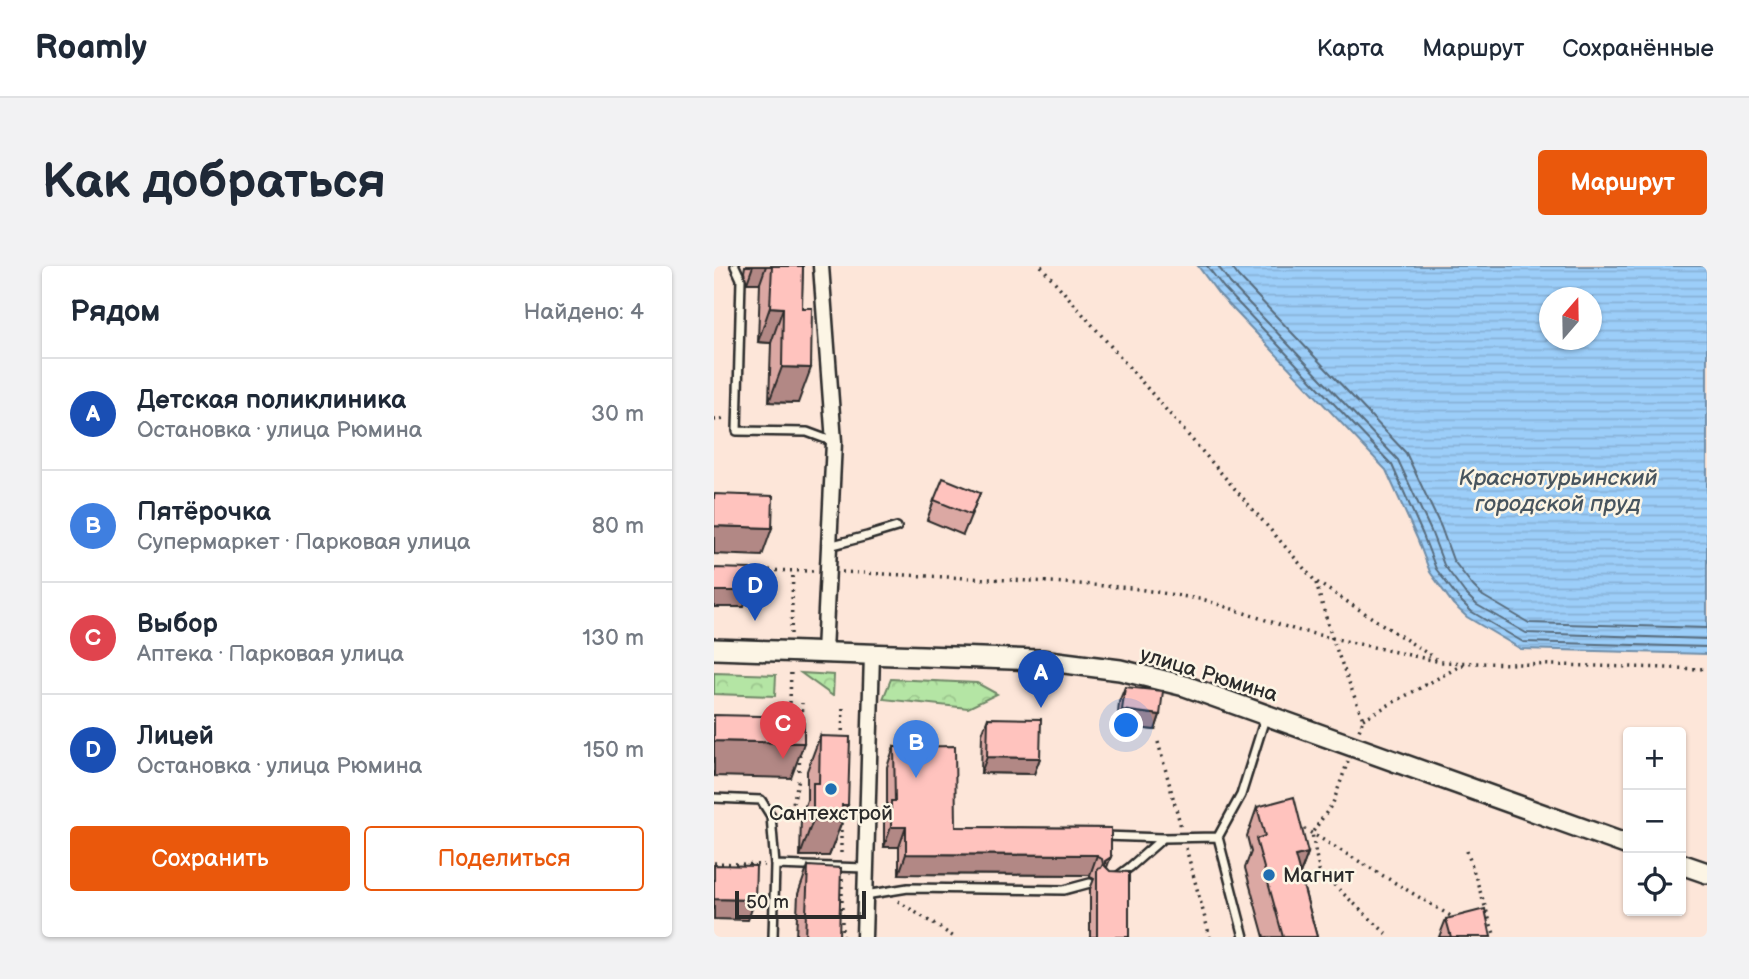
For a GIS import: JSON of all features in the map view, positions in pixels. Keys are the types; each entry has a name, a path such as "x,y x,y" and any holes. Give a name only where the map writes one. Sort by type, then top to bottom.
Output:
{"main road":[{"name":"улица Рюмина","path":"714,649 1041,660 1120,670 1185,686 1623,843"},
{"path":"1686,866 1707,873"}],"street":[{"path":"821,266 834,442 824,652"},
{"path":"864,937 872,654"}],"lane":[{"path":"735,266 741,279 737,431 807,432 834,442"},
{"path":"828,546 897,527"},
{"path":"1244,937 1219,837 1241,795 1266,714"},
{"path":"714,798 761,800 771,816 775,865 773,937"},
{"path":"1096,836 1219,837"},
{"path":"1112,880 1163,838"},
{"path":"775,865 865,868"},
{"path":"865,895 908,888 1064,890 1090,883"}],"path":[{"path":"1041,266 1315,581 1441,662"},
{"path":"1048,274 1052,266"},
{"path":"740,569 1132,587 1205,600 1296,630 1441,662 1707,669"},
{"path":"1315,581 1332,638 1363,719 1466,663"},
{"path":"801,730 802,703"},
{"path":"842,744 843,705"},
{"path":"1158,742 1210,937"},
{"path":"799,771 800,744"},
{"path":"1353,747 1333,803 1312,833 1319,871 1390,937"},
{"path":"771,816 793,803 799,778"},
{"path":"1289,820 1462,923"},
{"path":"841,822 842,937"},
{"path":"1467,851 1495,937"},
{"path":"714,863 775,865"},
{"path":"884,892 954,937"}],"green space":[{"path":"714,673 776,675 775,696 714,694"},
{"path":"801,673 834,675 833,696"},
{"path":"891,679 977,683 997,694 968,708 883,699"}],"water":[{"name":"Краснотурьинский городской пруд","path":"1198,266 1707,266 1707,654 1521,649 1467,617 1453,604 1430,572 1386,470 1218,293"}],"building":[{"path":"772,266 803,266 802,308 812,308 811,368 782,367 783,308 770,307"},
{"path":"943,478 980,493 971,515 934,500"},
{"path":"714,494 773,496 772,528 714,526"},
{"path":"714,568 750,569 749,591 714,591"},
{"path":"1125,687 1163,691 1160,715 1122,710"},
{"path":"714,715 804,717 804,743 714,741"},
{"path":"988,718 1041,719 1040,758 987,757"},
{"path":"820,736 850,737 848,805 842,805 842,821 813,820 813,783 819,783"},
{"path":"955,746 956,827 1111,828 1111,857 1105,861 1105,866 1110,871 1129,872 1129,937 1097,937 1097,869 1103,864 1097,855 906,854 906,827 891,827 891,801 895,801 894,747"},
{"path":"1294,797 1308,853 1295,856 1317,937 1283,937 1256,839 1265,836 1257,807"},
{"path":"714,865 756,866 755,900 714,899"},
{"path":"808,866 841,868 839,937 805,937"},
{"path":"1485,909 1491,937 1451,937 1446,919"}],"place":[{"name":"Лицей","path":"755,621"},
{"name":"Детская поликлиника","path":"1041,708"},
{"name":"Выбор","path":"783,759"},
{"name":"Пятёрочка","path":"916,778"},
{"name":"Сантехстрой","path":"831,789"},
{"name":"Магнит","path":"1269,875"}]}
